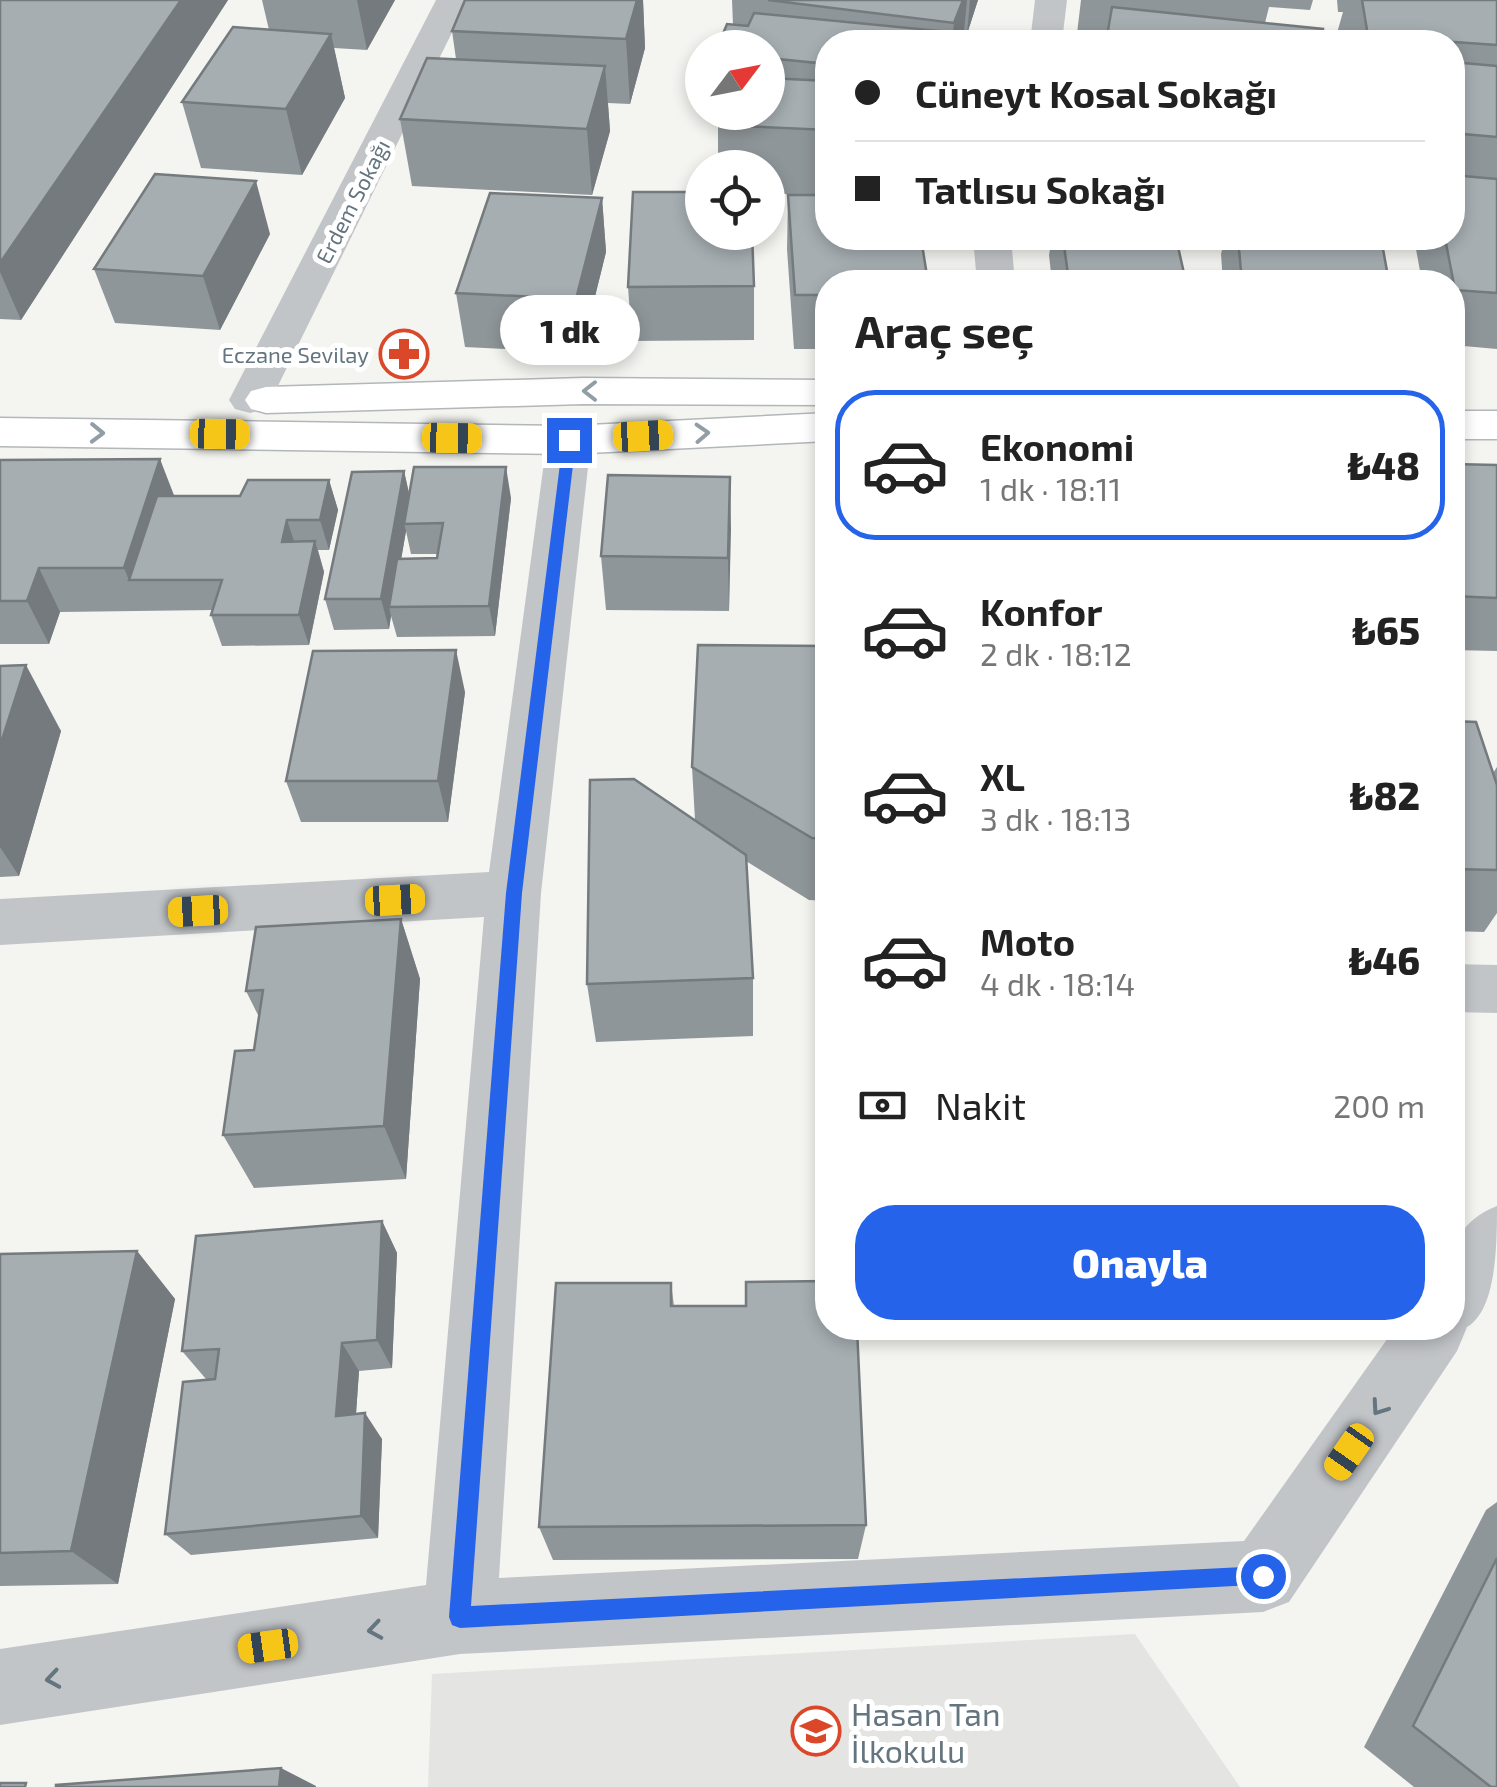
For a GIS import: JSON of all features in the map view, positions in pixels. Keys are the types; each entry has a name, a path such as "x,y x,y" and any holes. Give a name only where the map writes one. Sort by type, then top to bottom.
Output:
{"main road":[{"path":"0,402 250,400 584,390 815,393"},
{"path":"1465,399 1497,399"},
{"path":"1465,425 1497,426"},
{"path":"0,432 569,440 815,428"}],"street":[{"name":"Erdem Sokağı","path":"250,400 452,0"},
{"path":"1047,30 1051,0"},
{"path":"460,1617 514,893 569,440"},
{"path":"0,922 514,893"},
{"path":"1465,988 1497,989"},
{"path":"1465,1282 1497,1236"},
{"path":"0,1688 460,1617 1263,1576 1426,1340"}],"shaded area":[{"name":"Hasan Tan İlkokulu","path":"1135,1634 1240,1787 428,1787 432,1674"}],"building":[{"path":"0,0 181,0 0,263"},
{"path":"465,0 637,0 626,39 452,31"},
{"path":"768,0 963,0 954,23"},
{"path":"1362,0 1497,0 1497,45 1465,43 1465,30 1367,30"},
{"path":"1112,7 1323,29 1323,30 1108,30"},
{"path":"754,13 929,30 815,30 815,63 785,60 785,30 724,30 727,24 748,26"},
{"path":"233,27 331,34 286,109 182,102"},
{"path":"427,58 605,66 587,129 400,119"},
{"path":"1465,63 1497,66 1497,137 1465,134"},
{"path":"785,79 815,80 815,129 785,128"},
{"path":"155,174 256,181 203,276 94,269"},
{"path":"1465,176 1497,179 1497,293 1465,291 1465,270 1451,270 1447,250 1465,250"},
{"path":"633,192 685,192 685,250 753,250 754,286 628,287"},
{"path":"490,193 602,198 576,299 456,293"},
{"path":"788,195 815,195 815,250 923,250 926,270 815,270 815,295 795,295"},
{"path":"1065,250 1179,250 1183,270 1067,270"},
{"path":"1239,250 1383,250 1387,270 1241,270"},
{"path":"160,459 124,568 39,568 27,601 0,601 0,460"},
{"path":"1465,464 1497,465 1497,598 1465,597"},
{"path":"414,467 506,467 489,606 389,607 397,559 437,558 443,523 404,524"},
{"path":"404,471 381,599 325,599 352,472"},
{"path":"608,475 730,477 728,558 601,556"},
{"path":"248,480 329,480 320,520 287,520 282,542 315,541 299,615 211,615 222,580 129,580 157,496 240,496"},
{"path":"698,645 815,646 815,838 692,767"},
{"path":"456,650 438,781 286,781 313,651"},
{"path":"26,665 0,746 0,666"},
{"path":"1465,722 1476,722 1497,785 1497,870 1465,869"},
{"path":"634,779 746,855 753,978 587,984 590,780"},
{"path":"401,919 384,1126 223,1135 235,1051 254,1050 263,990 246,991 256,927"},
{"path":"382,1221 377,1340 342,1343 336,1416 365,1413 361,1516 165,1534 183,1382 215,1379 219,1349 182,1351 196,1236"},
{"path":"137,1251 71,1551 0,1553 0,1254"},
{"path":"815,1281 815,1340 858,1340 866,1525 539,1527 556,1283 671,1283 671,1306 746,1306 746,1282"},
{"path":"1497,1558 1497,1787 1491,1787 1413,1726"},
{"path":"281,1768 279,1787 56,1787 56,1785"},
{"path":"0,1783 26,1783 25,1787 0,1787"}],"place":[{"name":"Eczane Sevilay","path":"404,354"},
{"name":"Hasan Tan İlkokulu","path":"816,1731"}],"route":[{"path":"569,440 514,893 460,1617 1263,1576"}]}
